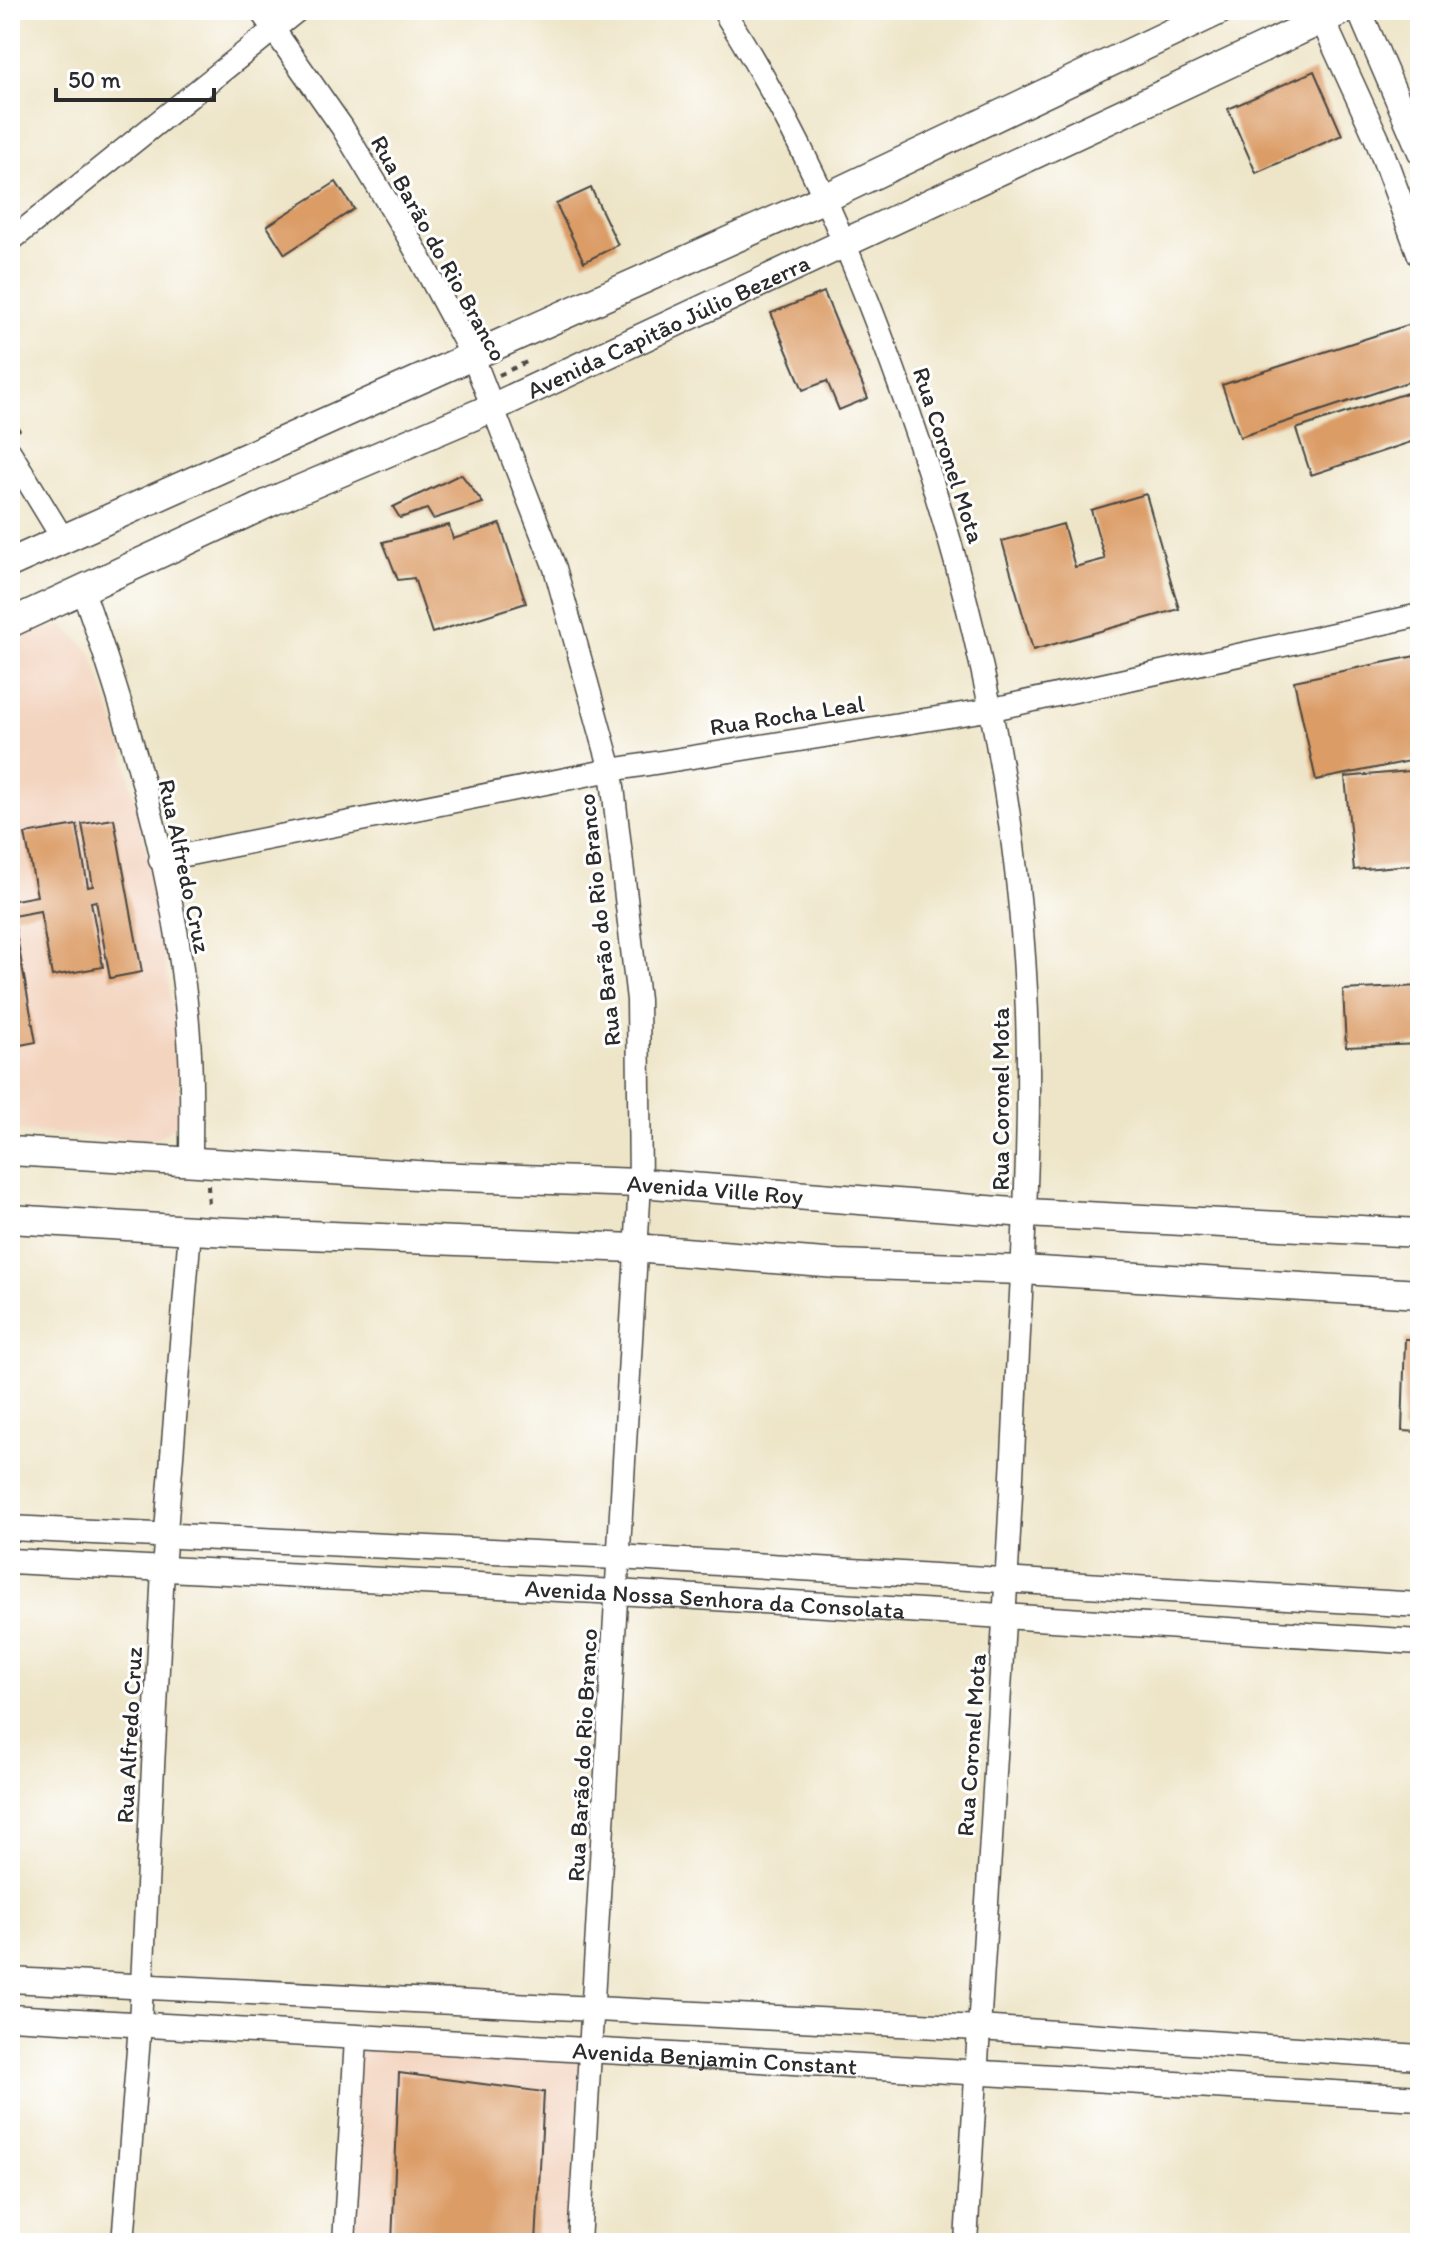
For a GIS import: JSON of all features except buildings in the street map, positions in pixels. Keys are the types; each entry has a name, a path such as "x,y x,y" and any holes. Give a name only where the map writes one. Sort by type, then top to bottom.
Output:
{"main road":[{"path":"10,563 827,197 1220,10"},
{"path":"1359,10 1420,152"},
{"path":"1328,14 1420,255"},
{"name":"Avenida Capitão Júlio Bezerra","path":"10,623 275,500 494,407 848,245 1328,14"},
{"name":"Avenida Ville Roy","path":"10,1151 191,1163 640,1183 1026,1213 1420,1233"},
{"path":"10,1219 190,1230 634,1248 837,1264 1022,1270 1420,1294"},
{"name":"Avenida Nossa Senhora da Consolata","path":"10,1528 617,1557 1420,1605"},
{"name":"Avenida Nossa Senhora da Consolata","path":"10,1561 617,1592 1420,1642"},
{"name":"Avenida Benjamin Constant","path":"10,1980 979,2028 1420,2057"},
{"name":"Avenida Benjamin Constant","path":"10,2017 590,2053 1420,2098"}],"street":[{"name":"Rua Barão do Rio Branco","path":"260,10 275,28 409,238 473,357 555,568 611,770 638,1000 640,1183 617,1557 595,2009 579,2243"},
{"path":"10,241 298,10"},
{"name":"Rua Coronel Mota","path":"723,10 755,61 827,197 848,245 933,474 993,709 1016,878 1026,987 1029,1108 1026,1213 1005,1617 966,2243"},
{"path":"10,452 63,539"},
{"name":"Rua Alfredo Cruz","path":"82,588 116,684 160,860 178,953 190,1052 191,1163"},
{"name":"Rua Rocha Leal","path":"160,860 611,770 993,709 1420,615"},
{"name":"Rua Alfredo Cruz","path":"123,2243 140,2024 163,1569 190,1230"},
{"path":"344,2243 356,2039"}],"shaded area":[{"path":"64,626 91,652 123,748 149,863 179,1050 178,1124 153,1141 10,1130 10,642 30,632"},
{"path":"349,2036 583,2055 570,2243 335,2243"}]}
